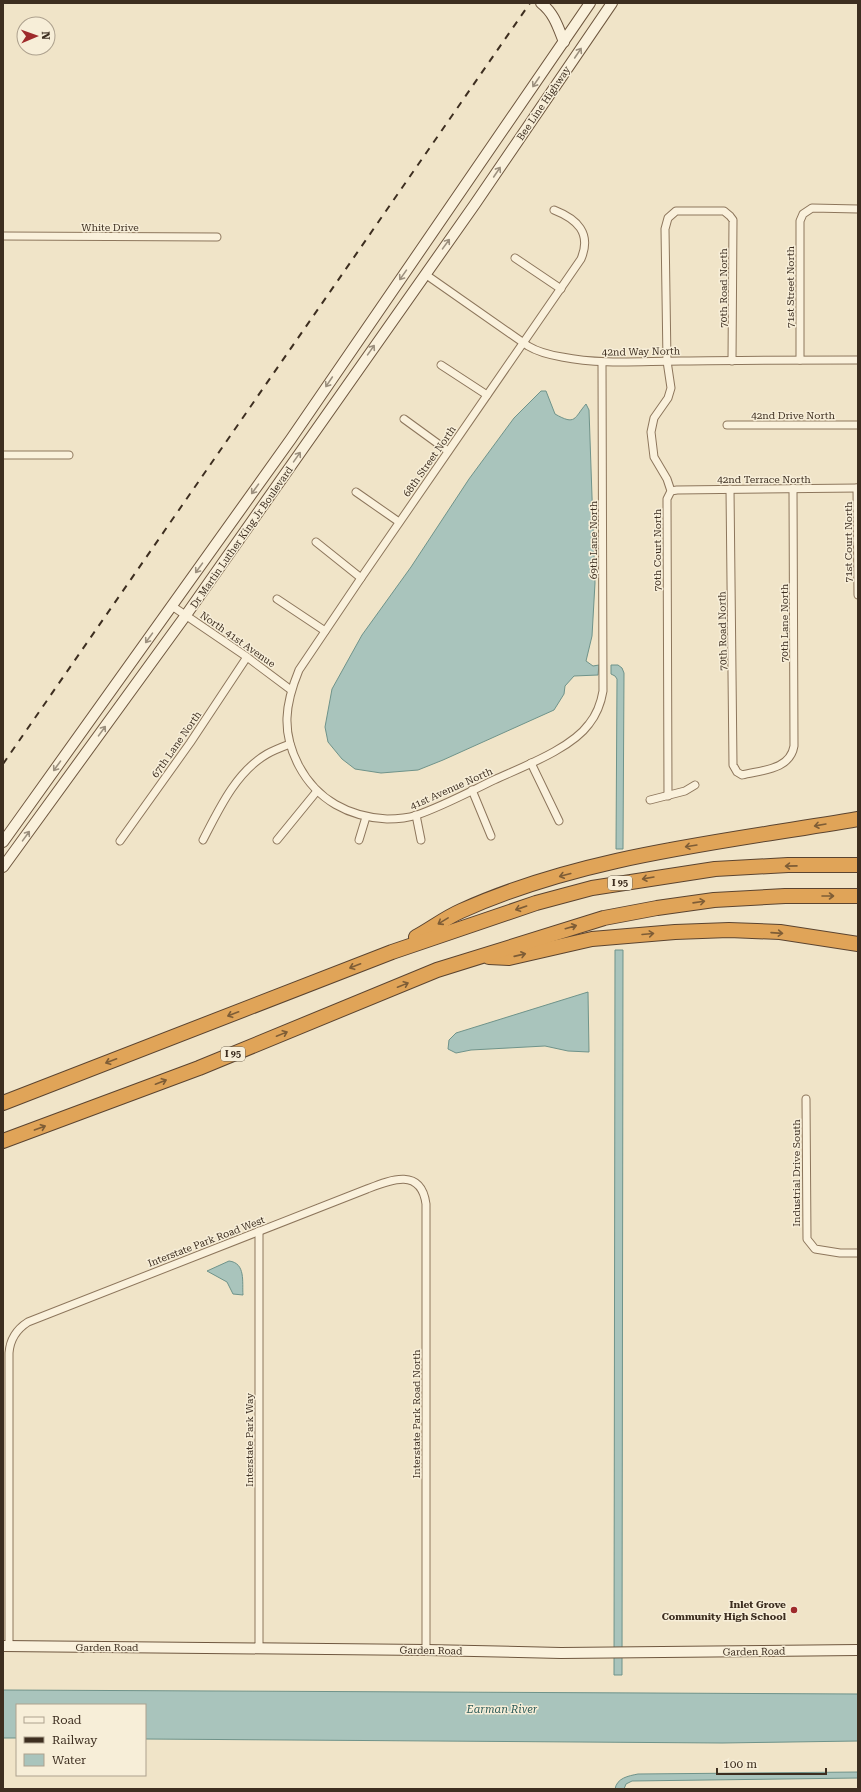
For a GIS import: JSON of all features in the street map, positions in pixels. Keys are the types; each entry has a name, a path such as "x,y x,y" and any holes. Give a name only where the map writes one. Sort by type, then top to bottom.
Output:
{"highway":[{"path":"392,952 460,911 532,884 608,863 678,848 858,819"},
{"name":"I 95","path":"3,1103 392,952 536,903 592,888 715,869 788,866 858,866"},
{"name":"I 95","path":"3,1141 199,1068 437,970 604,918 657,908 722,900 785,896 858,896"},
{"path":"481,956 509,958 592,939 675,932 729,930 780,932 858,944"}],"main road":[{"path":"541,3 548,8 556,22 564,42"},
{"name":"Bee Line Highway","path":"458,198 590,3"},
{"name":"Bee Line Highway","path":"475,204 612,3"},
{"name":"Dr Martin Luther King Jr Boulevard","path":"3,842 291,439 404,273 458,198"},
{"name":"Dr Martin Luther King Jr Boulevard","path":"3,867 186,615 475,204"},
{"name":"Garden Road","path":"6,1646 608,1653 858,1650"}],"street":[{"name":"71st Street North","path":"800,360 799,226 803,214 812,208 858,209"},
{"name":"68th Street North","path":"291,690 299,670 325,631 581,259 585,245 583,234 578,224 570,217 554,210"},
{"name":"70th Road North","path":"667,361 665,229 668,218 676,211 724,211 730,216 734,225 732,361"},
{"name":"White Drive","path":"3,236 216,237"},
{"path":"515,258 561,289"},
{"name":"42nd Way North","path":"425,274 532,348 554,355 602,363 667,361 858,360"},
{"path":"667,361 671,388 668,398 654,418 652,448 654,458 667,479 671,492"},
{"name":"69th Lane North","path":"594,716 599,706 603,691 604,656 602,363"},
{"path":"441,365 487,395"},
{"path":"404,419 448,451"},
{"name":"42nd Drive North","path":"727,424 858,424"},
{"path":"3,455 69,455"},
{"name":"70th Lane North","path":"738,772 742,774 781,765 791,756 794,746 793,488"},
{"name":"42nd Terrace North","path":"671,492 677,490 858,488"},
{"name":"71st Court North","path":"858,488 858,595"},
{"name":"70th Road North","path":"730,489 734,765 738,772"},
{"path":"356,492 399,522"},
{"name":"70th Court North","path":"668,796 667,499 671,492"},
{"path":"316,542 361,578"},
{"path":"277,599 325,631"},
{"name":"North 41st Avenue","path":"172,606 291,690"},
{"name":"67th Lane North","path":"120,841 190,743 247,658"},
{"name":"41st Avenue North","path":"291,690 286,718 290,744 302,773 317,791 336,806 366,817 393,819 416,815 531,763 574,739 590,724 594,716"},
{"path":"204,840 215,817 240,778 264,756 290,744"},
{"path":"531,763 559,821"},
{"path":"650,800 685,791 695,785"},
{"path":"472,790 491,836"},
{"path":"277,840 317,791"},
{"path":"416,815 421,840"},
{"path":"359,840 366,817"},
{"name":"Industrial Drive South","path":"806,1099 807,1239 815,1249 840,1253 858,1253"},
{"name":"Interstate Park Road West","path":"6,1646 10,1353 12,1338 19,1329 28,1322 390,1180 400,1179 414,1183"},
{"name":"Interstate Park Road North","path":"414,1183 421,1190 426,1204 426,1650"},
{"name":"Interstate Park Way","path":"259,1231 259,1648"}],"water":[{"path":"541,391 546,391 555,414 562,418 571,420 574,419 586,404 589,410 595,583 592,636 586,661 593,666 599,665 598,675 574,676 565,686 564,694 554,710 418,770 381,773 355,769 342,759 328,742 325,727 332,689 362,635 411,567 469,479 514,418"},
{"path":"611,665 618,665 622,668 624,673 623,849 616,849 617,679 611,674"},
{"path":"615,950 623,950 622,1675 614,1675"},
{"path":"588,992 589,1052 568,1051 545,1046 471,1050 456,1053 448,1049 449,1040 456,1033"},
{"path":"229,1261 238,1265 241,1269 243,1279 243,1295 233,1294 227,1282 207,1271"},
{"name":"Earman River","path":"3,1690 858,1694 858,1741 722,1743 146,1739 146,1704 16,1704 16,1738 3,1738"},
{"path":"858,1772 858,1778 632,1781 626,1784 624,1789 615,1789 618,1782 621,1780 638,1774"}],"railway":[{"path":"3,764 530,3"}],"place":[{"name":"Inlet Grove Community High School","path":"794,1610"}]}
